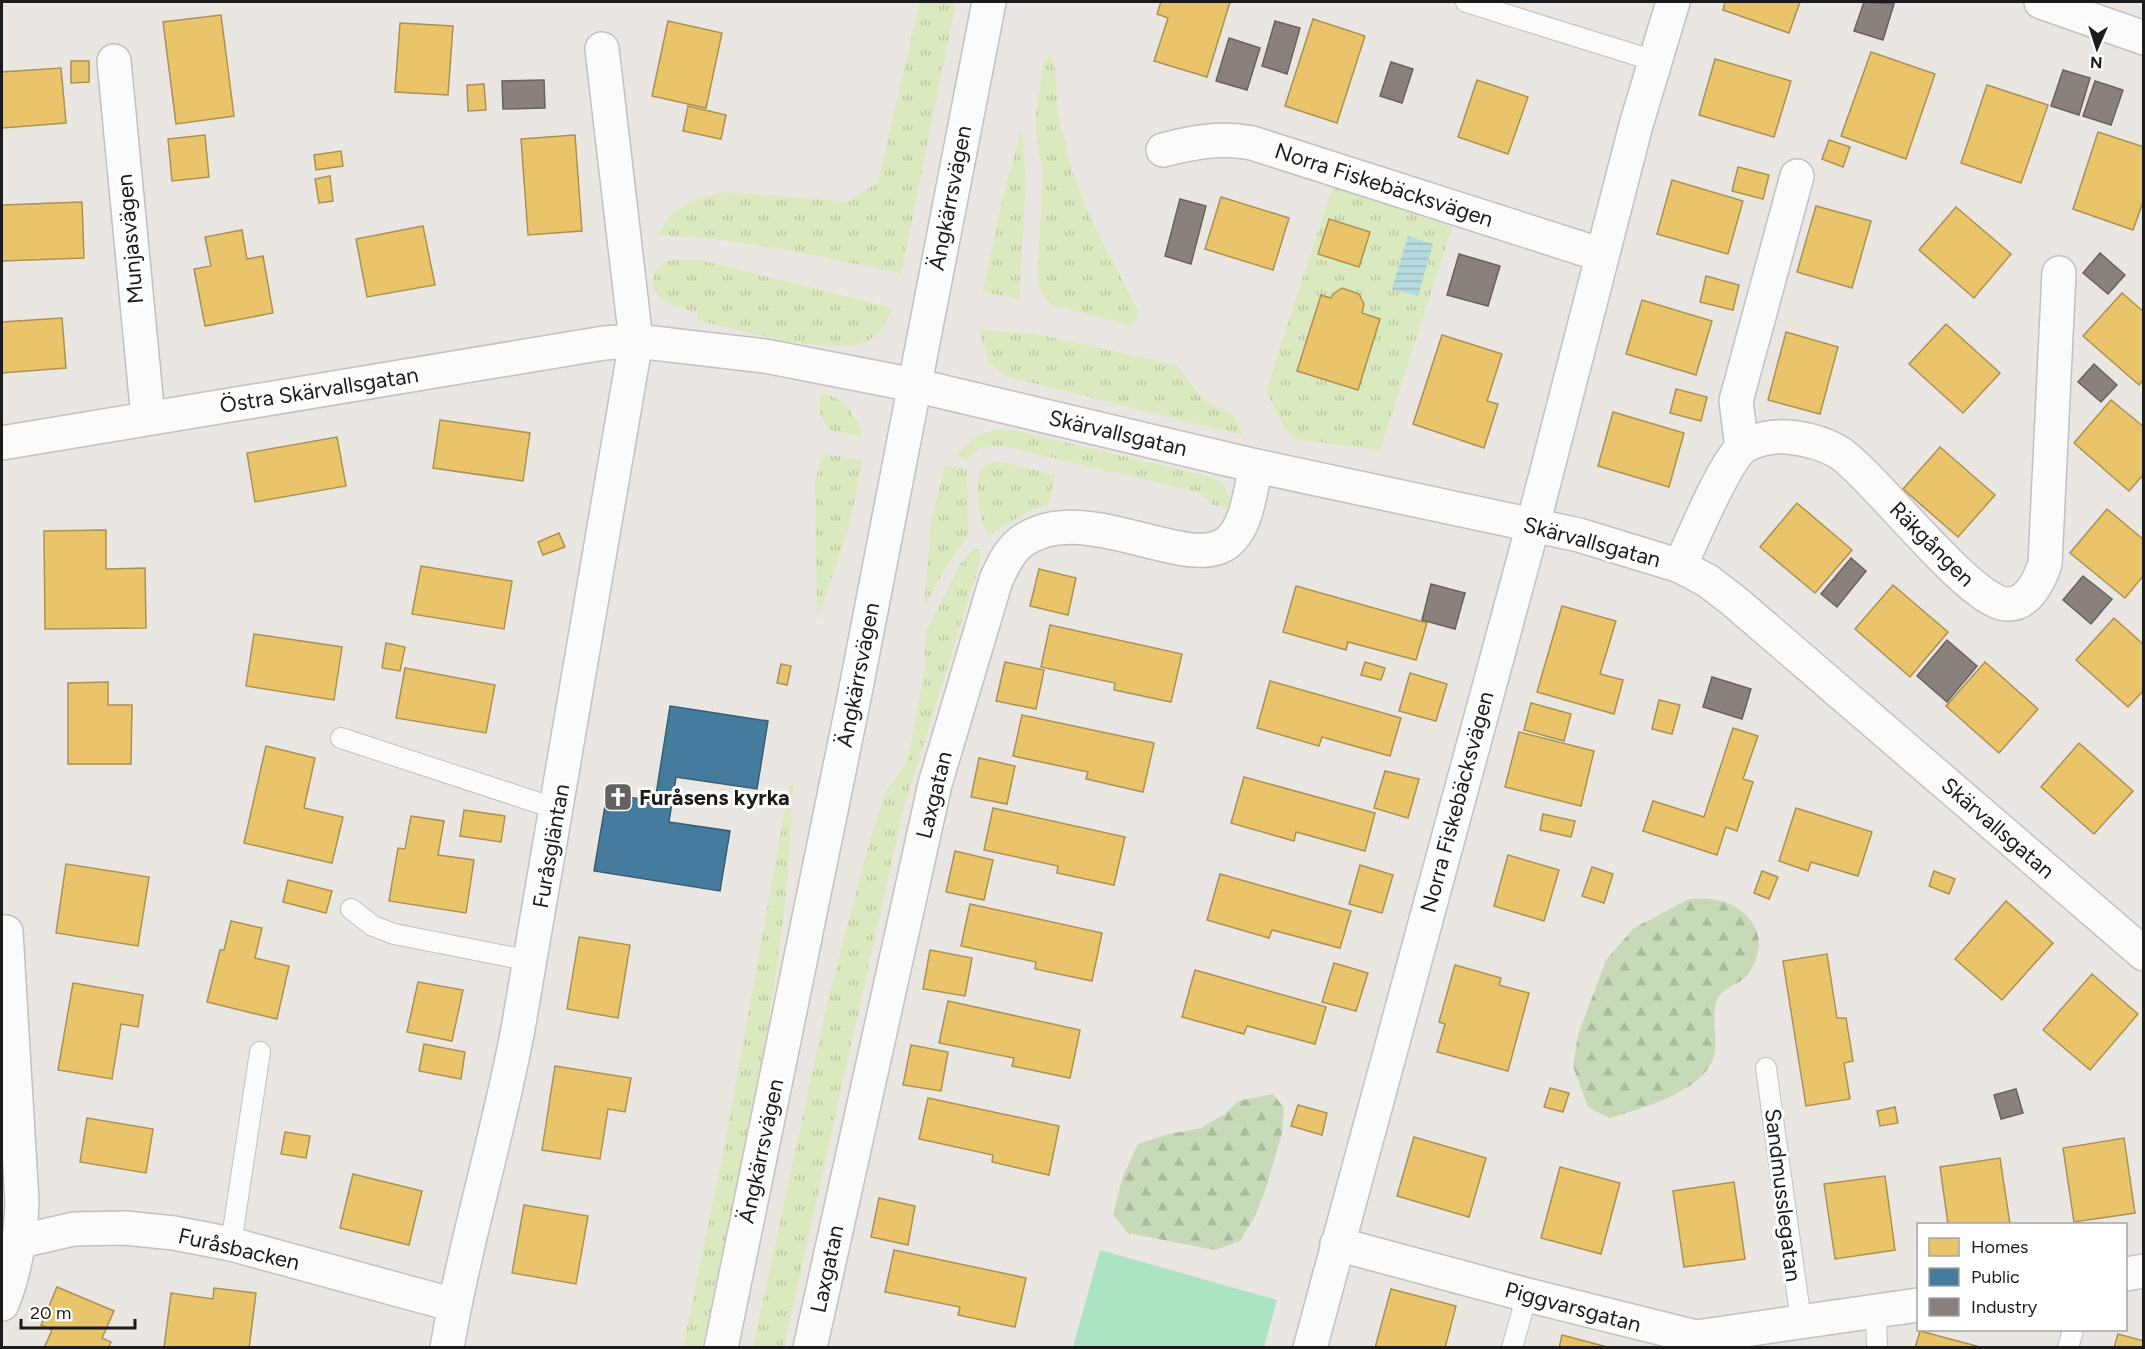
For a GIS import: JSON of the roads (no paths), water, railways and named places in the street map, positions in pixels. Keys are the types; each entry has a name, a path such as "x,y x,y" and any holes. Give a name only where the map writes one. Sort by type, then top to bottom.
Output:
{"street":[{"name":"Ängkärrsvägen","path":"721,1347 851,715 989,2"},
{"name":"Norra Fiskebäcksvägen","path":"1310,1347 1533,525 1602,255 1673,2"},
{"path":"2041,2 2144,38"},
{"path":"602,49 636,341"},
{"name":"Munjasvägen","path":"114,61 148,418"},
{"name":"Norra Fiskebäcksvägen","path":"1163,150 1195,142 1231,138 1252,143 1602,255"},
{"path":"1680,566 1730,464 1742,448 1736,401 1797,176"},
{"name":"Räkgången","path":"1742,448 1779,436 1819,442 1839,453 1860,470 1965,580 1989,597 2006,605 2020,601 2039,579 2045,564 2059,273"},
{"name":"Östra Skärvallsgatan","path":"2,443 604,343 636,341 765,356 914,385"},
{"name":"Furåsgläntan","path":"447,1347 454,1305 498,1130 531,961 636,341"},
{"name":"Skärvallsgatan","path":"914,385 1256,466 1533,525 1627,548 1680,566 1708,582 1734,601 2144,954"},
{"name":"Laxgatan","path":"810,1347 935,784 984,618 1004,565 1019,543 1054,528 1072,526 1101,529 1194,550 1218,548 1229,541 1245,515 1256,466"},
{"path":"2,1304 15,1269 21,1241 22,1201 6,932"},
{"name":"Furåsbacken","path":"21,1241 74,1229 125,1228 231,1244 454,1305"},
{"name":"Piggvarsgatan","path":"1337,1244 1695,1342 1801,1321 1917,1305"},
{"path":"2127,1274 2144,1271"}],"lane":[{"path":"1466,2 1655,61"},
{"path":"341,738 557,809"},
{"path":"351,909 373,926 394,934 531,961"},
{"path":"231,1244 260,1052"},
{"name":"Sandmusslegatan","path":"1766,1068 1801,1321"},
{"path":"1512,1347 1527,1295"},
{"path":"1876,1311 1877,1347"},
{"path":"2068,1347 2072,1331"}],"water":[{"path":"1408,236 1433,244 1418,296 1392,289"}],"place":[{"name":"Furåsens kyrka","path":"618,797"}]}
